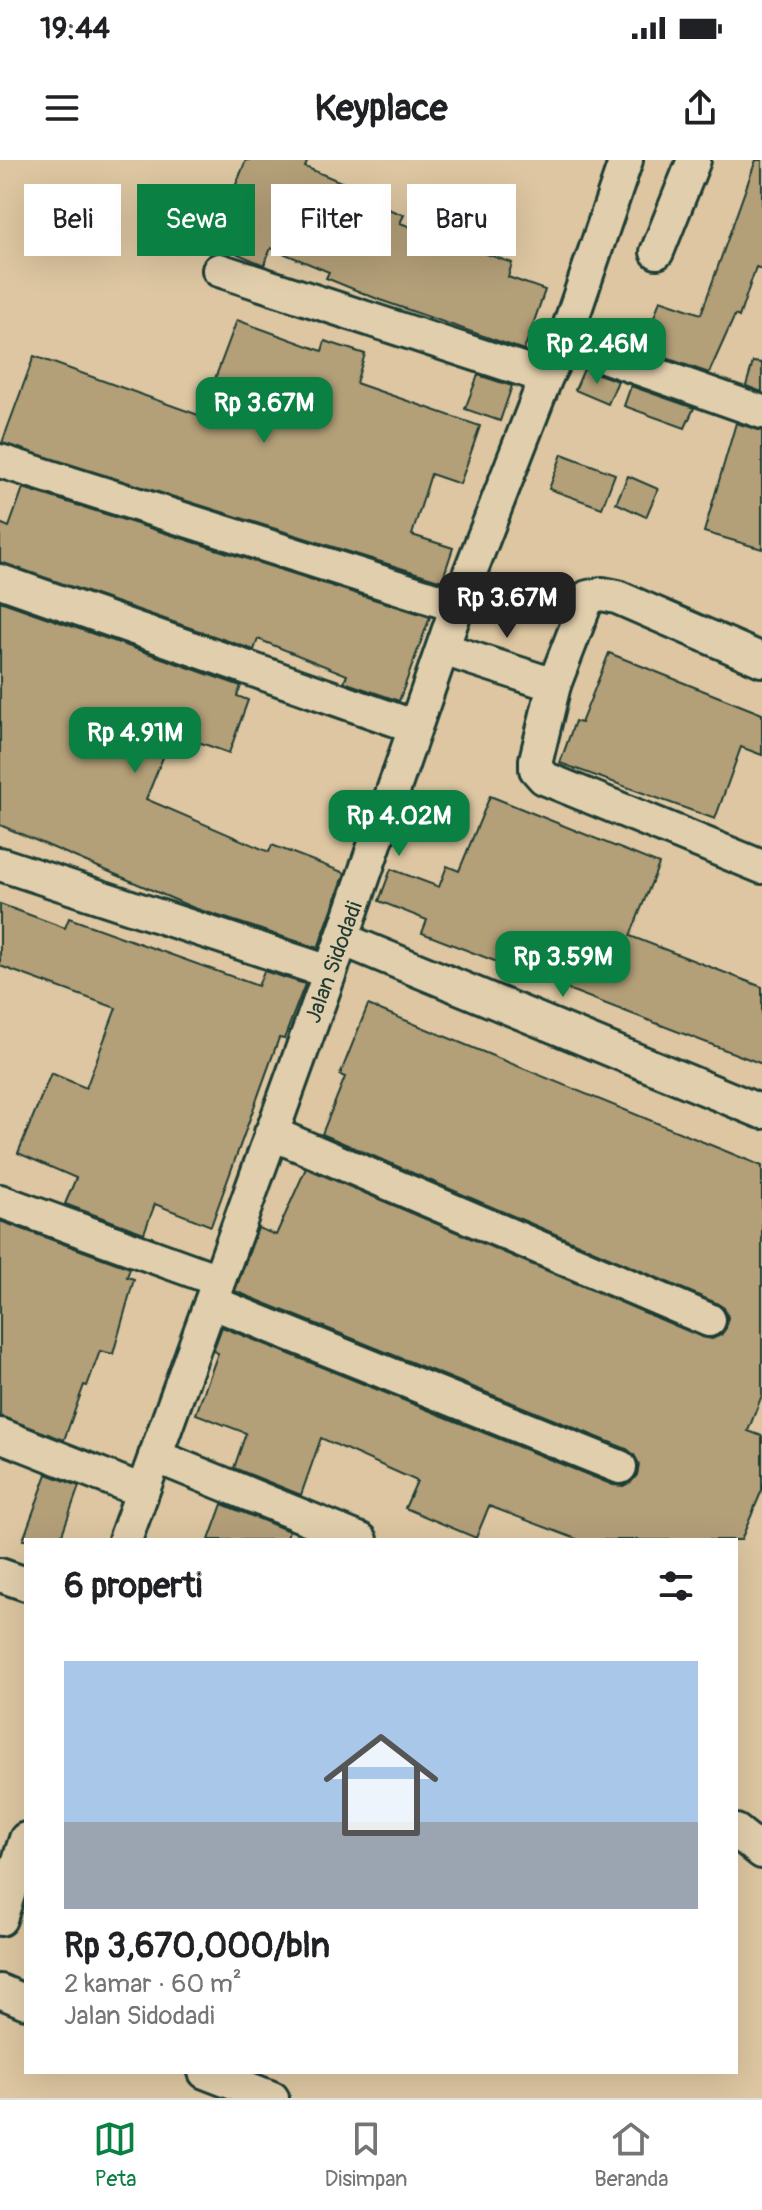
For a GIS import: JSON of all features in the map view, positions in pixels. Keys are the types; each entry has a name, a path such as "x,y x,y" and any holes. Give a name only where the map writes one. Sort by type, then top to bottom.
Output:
{"street":[{"name":"Jalan Sidodadi","path":"126,1538 342,939 413,726 546,377 564,342 626,160"},
{"path":"657,252 694,160"},
{"path":"219,270 546,377"},
{"path":"564,342 762,412"},
{"path":"0,461 457,606"},
{"path":"0,581 413,726"},
{"path":"762,660 617,597 602,594 588,597 554,685 536,760 536,769 544,778 762,867"},
{"path":"443,649 554,685"},
{"path":"0,864 329,972"},
{"path":"342,939 762,1112"},
{"path":"271,1133 709,1320"},
{"path":"0,1201 620,1467"},
{"path":"0,1435 142,1491"},
{"path":"155,1456 356,1538"},
{"path":"0,1575 24,1583"},
{"path":"738,1833 762,1852"},
{"path":"0,1919 24,1845"},
{"path":"0,1991 24,2001"},
{"path":"195,2098 204,2074"},
{"path":"210,2074 272,2098"}],"building":[{"path":"246,160 308,160 305,167 346,184 271,184 271,248 264,265 243,256 255,256 255,184 236,184"},
{"path":"756,160 762,160 762,269 756,267 739,317 735,315 709,373 643,350 660,300 701,314"},
{"path":"391,210 404,215 400,223 407,226 407,256 492,256 512,263 508,277 545,290 524,350 380,300 326,278 329,272 290,256 391,256"},
{"path":"237,320 322,351 325,341 365,354 356,383 480,426 460,484 431,474 412,535 453,548 442,581 2,443 34,356 201,416"},
{"path":"753,362 762,363 762,392 746,386"},
{"path":"584,369 618,381 608,404 575,390"},
{"path":"478,375 512,386 500,421 465,409"},
{"path":"631,386 694,408 685,428 624,406"},
{"path":"736,423 762,431 762,549 704,532"},
{"path":"562,454 615,474 602,508 549,489"},
{"path":"628,476 658,489 646,517 616,503"},
{"path":"23,488 430,617 399,701 344,682 347,675 258,639 254,650 0,562 0,523 9,527"},
{"path":"0,601 241,686 237,696 248,700 229,753 173,733 146,799 269,852 272,845 345,873 318,948 194,908 0,825"},
{"path":"609,653 762,714 762,755 741,747 715,819 560,763 575,721 581,723"},
{"path":"490,796 659,864 630,936 762,987 762,1064 422,933 427,920 379,901 391,869 439,887 447,866 459,871"},
{"path":"0,904 65,928 69,918 258,986 264,971 305,984 284,1039 279,1038 211,1226 155,1204 144,1233 65,1204 76,1178 18,1153 51,1073 86,1088 116,1008 0,966"},
{"path":"368,1005 762,1166 762,1395 748,1431 762,1436 762,1490 741,1540 574,1538 489,1506 476,1538 405,1508 417,1481 321,1438 301,1495 234,1468 246,1433 196,1414 218,1353 213,1351 222,1327 613,1485 623,1486 637,1475 639,1464 627,1449 235,1291 258,1228 276,1235 306,1168 702,1337 712,1339 721,1335 726,1328 728,1317 724,1308 716,1303 322,1134 345,1077 340,1075"},
{"path":"0,1221 130,1268 127,1277 134,1279 113,1354 100,1351 64,1440 0,1416"},
{"path":"47,1474 79,1486 61,1538 23,1540"},
{"path":"222,1504 289,1531 287,1538 210,1538"}]}
